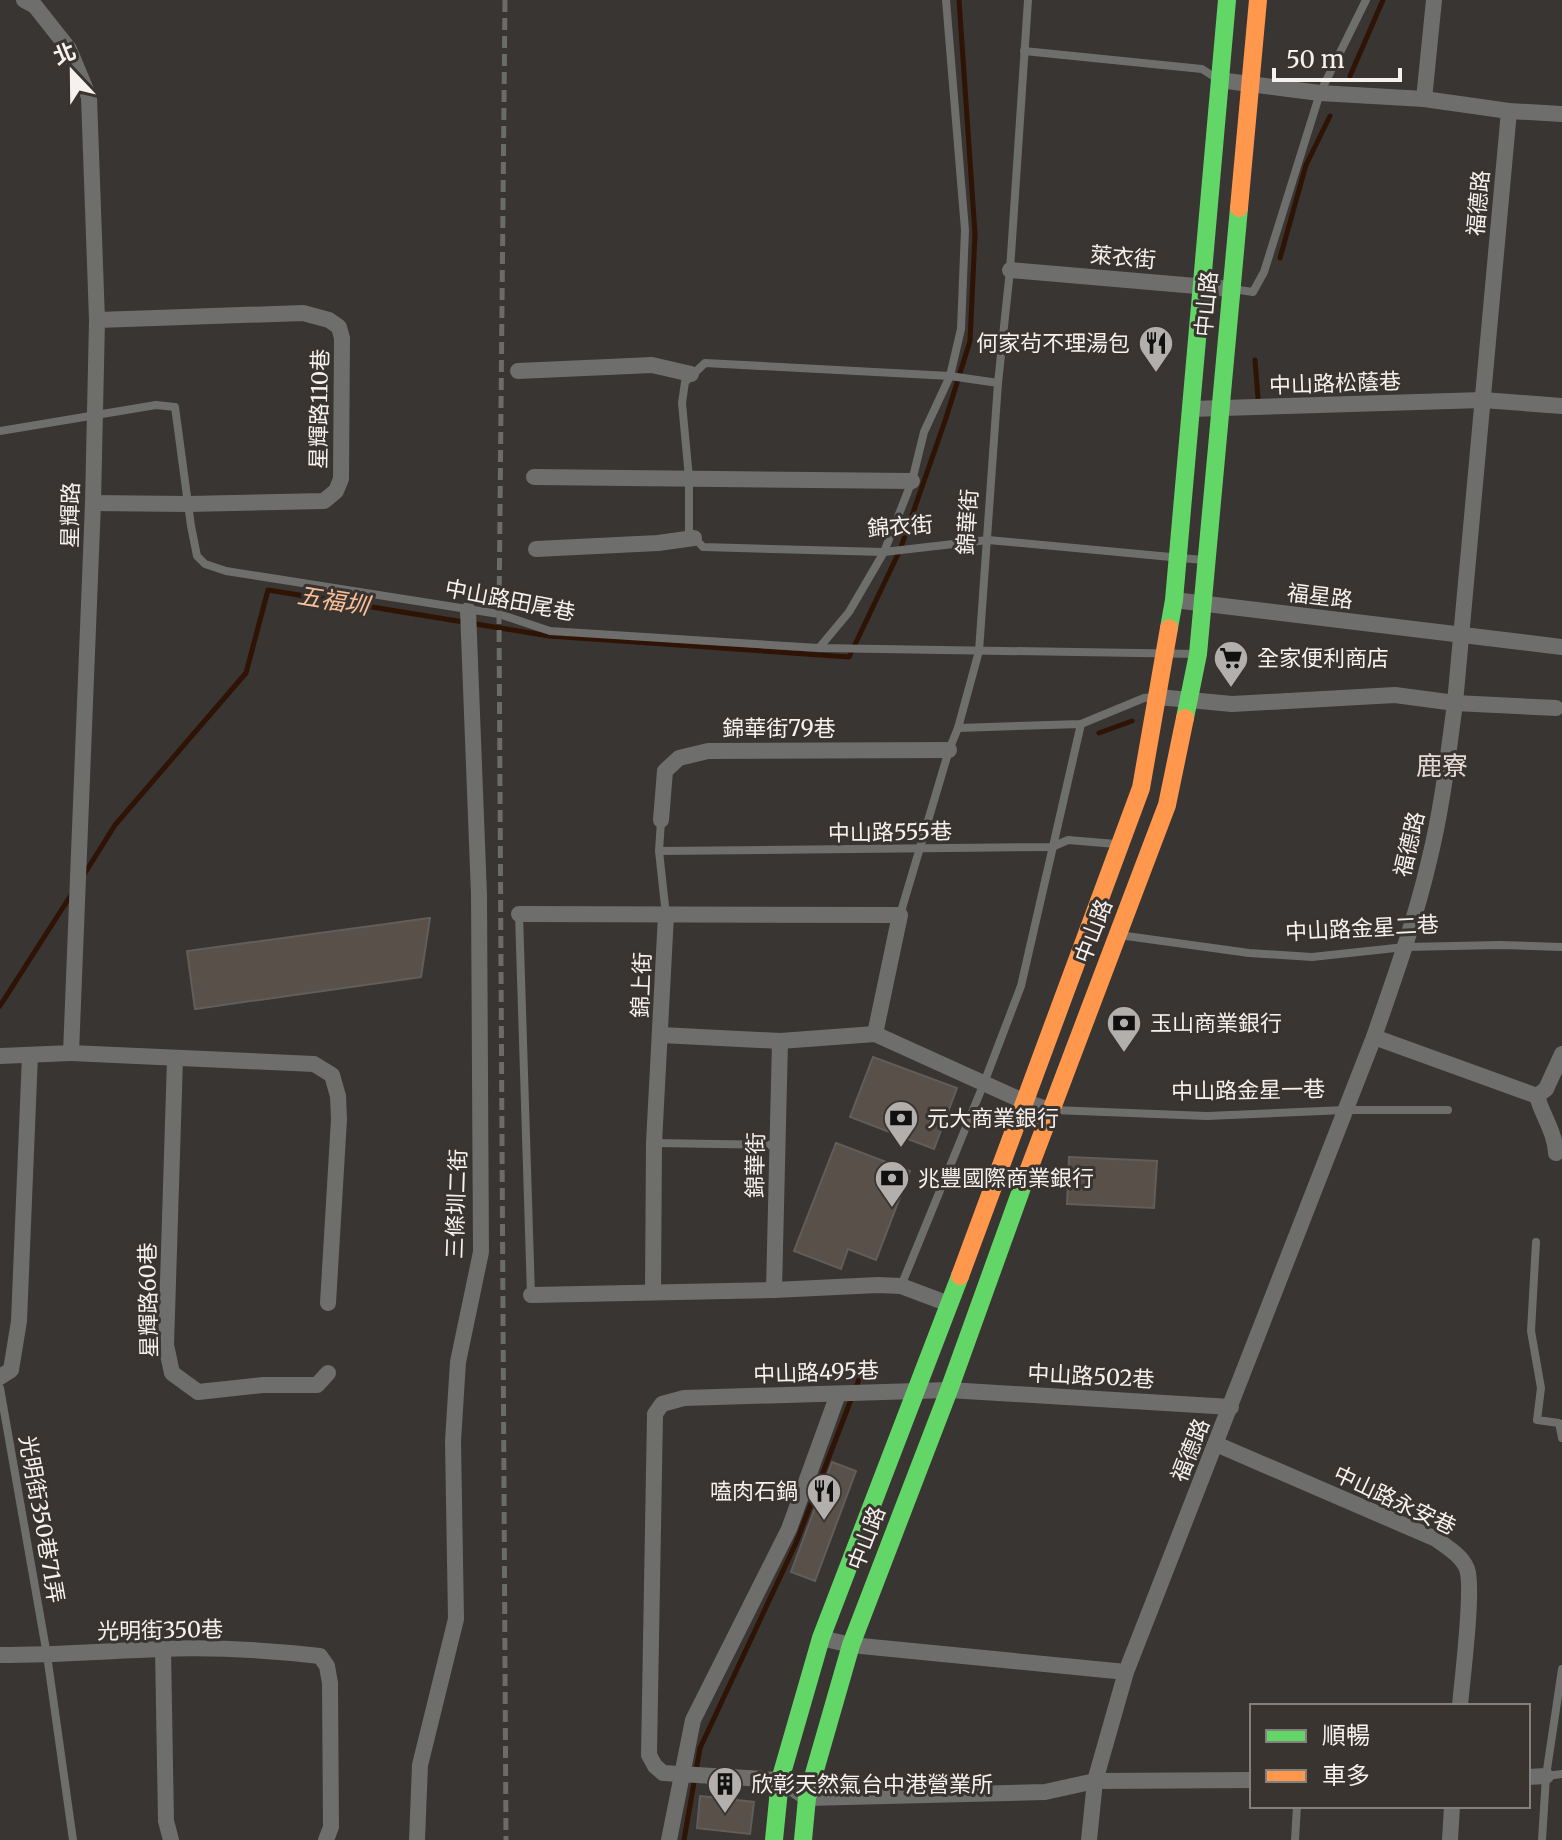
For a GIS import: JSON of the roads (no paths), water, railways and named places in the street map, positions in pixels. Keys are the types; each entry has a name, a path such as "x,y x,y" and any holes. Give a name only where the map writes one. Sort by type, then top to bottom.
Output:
{"street":[{"name":"星輝路","path":"24,0 35,6 69,49 89,97 97,320 93,503 71,1053"},
{"name":"中山路","path":"774,1840 780,1780 821,1638 917,1391 1141,788 1174,600 1227,0"},
{"name":"中山路","path":"803,1840 807,1798 851,1645 1167,805 1198,654 1258,0"},
{"path":"1424,99 1434,0"},
{"path":"1219,80 1320,93 1424,99 1509,111 1562,114"},
{"name":"福德路","path":"1095,1781 1126,1672 1374,1037 1405,947 1429,861 1442,797 1455,703 1509,111"},
{"name":"萊衣街","path":"1010,270 1231,289"},
{"name":"星輝路110巷","path":"93,503 324,501 336,491 341,479 342,338 339,327 329,320 303,313 97,320"},
{"path":"518,371 652,365 691,374"},
{"name":"中山路松蔭巷","path":"1190,409 1483,400 1562,406"},
{"name":"錦衣街","path":"534,477 912,481"},
{"name":"錦衣街","path":"536,549 658,543 694,538"},
{"name":"福星路","path":"1174,600 1562,647"},
{"name":"三條圳二街","path":"417,1840 420,1765 456,1619 453,1455 458,1362 481,1252 479,895 469,619"},
{"path":"1158,697 1232,704 1395,695 1455,703 1556,708"},
{"name":"錦華街79巷","path":"661,820 665,771 679,758 708,751 949,750"},
{"path":"519,914 900,915"},
{"name":"錦上街","path":"653,1291 654,1143 666,915"},
{"name":"錦華街","path":"875,1034 900,915"},
{"path":"661,1035 780,1041 875,1034 1023,1101 1050,1110"},
{"path":"1374,1037 1537,1096"},
{"name":"錦華街","path":"774,1290 780,1041"},
{"path":"0,1056 71,1053 314,1064 332,1075 338,1096 339,1119 328,1303"},
{"path":"0,1377 11,1370 19,1321 30,1055"},
{"path":"1537,1096 1546,1089 1562,1055"},
{"name":"星輝路60巷","path":"175,1059 166,1345 172,1373 198,1392 263,1385 317,1385 328,1373"},
{"path":"1537,1096 1541,1112 1555,1139 1556,1153"},
{"path":"531,1295 878,1285 901,1286 949,1304"},
{"name":"中山路502巷","path":"949,1390 1231,1407"},
{"name":"中山路495巷","path":"681,1775 663,1773 649,1755 655,1414 662,1404 684,1398 949,1390"},
{"path":"669,1840 693,1720 789,1529 838,1394"},
{"name":"中山路永安巷","path":"1216,1444 1436,1539 1454,1552 1467,1570 1460,1704"},
{"path":"821,1638 851,1645 1126,1672"},
{"path":"163,1649 166,1821 171,1840"},
{"name":"光明街350巷","path":"0,1655 163,1649 320,1656 327,1666 330,1683 331,1827 326,1840"},
{"path":"681,1775 780,1780 807,1798 1045,1792 1095,1781 1250,1780"},
{"path":"1530,1777 1554,1775"},
{"path":"1089,1840 1095,1781"},
{"path":"1450,1840 1452,1808"}],"lane":[{"path":"819,648 849,612 884,552 912,481 924,432 950,376 961,329 965,230 946,0"},
{"name":"錦華街","path":"900,915 979,651 1028,0"},
{"path":"1231,289 1253,292 1264,272 1320,93 1366,0"},
{"path":"1024,51 1202,69 1219,80"},
{"path":"694,538 689,532 689,478 682,403 685,382 705,363 950,376 998,383"},
{"name":"中山路田尾巷","path":"0,431 156,405 175,407 197,556 205,564 226,571 469,619 499,614 550,631 819,648 1198,654"},
{"name":"錦衣街","path":"694,538 703,547 884,552 988,540 1207,560"},
{"path":"958,728 1081,724 1144,698 1158,697"},
{"path":"901,1286 1021,986 1081,724"},
{"path":"661,820 659,851 666,915"},
{"name":"中山路555巷","path":"659,851 1052,847 1068,840 1120,845"},
{"path":"519,914 531,1295"},
{"name":"中山路金星二巷","path":"1118,935 1249,953 1312,957 1405,947 1562,947"},
{"name":"中山路金星一巷","path":"1050,1110 1207,1116 1345,1110 1448,1110"},
{"path":"654,1143 777,1145"},
{"path":"1536,1242 1531,1331 1541,1388 1537,1420 1559,1423 1562,1438"},
{"name":"光明街350巷71弄","path":"0,1388 47,1655 73,1840"},
{"path":"1542,1840 1554,1775 1562,1669"},
{"path":"1295,1840 1297,1808"}],"waterway":[{"name":"五福圳","path":"85,873 115,825 246,673 268,590 549,636 849,657 900,550 970,341 975,234 959,0"},
{"path":"1350,76 1383,0"},
{"path":"1280,258 1306,165 1330,116"},
{"path":"1255,360 1258,398"},
{"path":"1099,733 1132,721"},
{"name":"五福圳","path":"0,1006 71,895"},
{"path":"856,1388 862,1370"},
{"path":"684,1840 700,1748 796,1543 852,1397"}],"railway":[{"path":"505,0 499,614 506,1840"}],"place":[{"name":"何家茍不理湯包","path":"1156,374"},
{"name":"全家便利商店","path":"1231,689"},
{"name":"玉山商業銀行","path":"1124,1054"},
{"name":"元大商業銀行","path":"901,1149"},
{"name":"兆豐國際商業銀行","path":"892,1209"},
{"name":"嗑肉石鍋","path":"824,1522"},
{"name":"欣彰天然氣台中港營業所","path":"725,1815"}],"district":[{"name":"鹿寮","path":"1442,766"}]}
